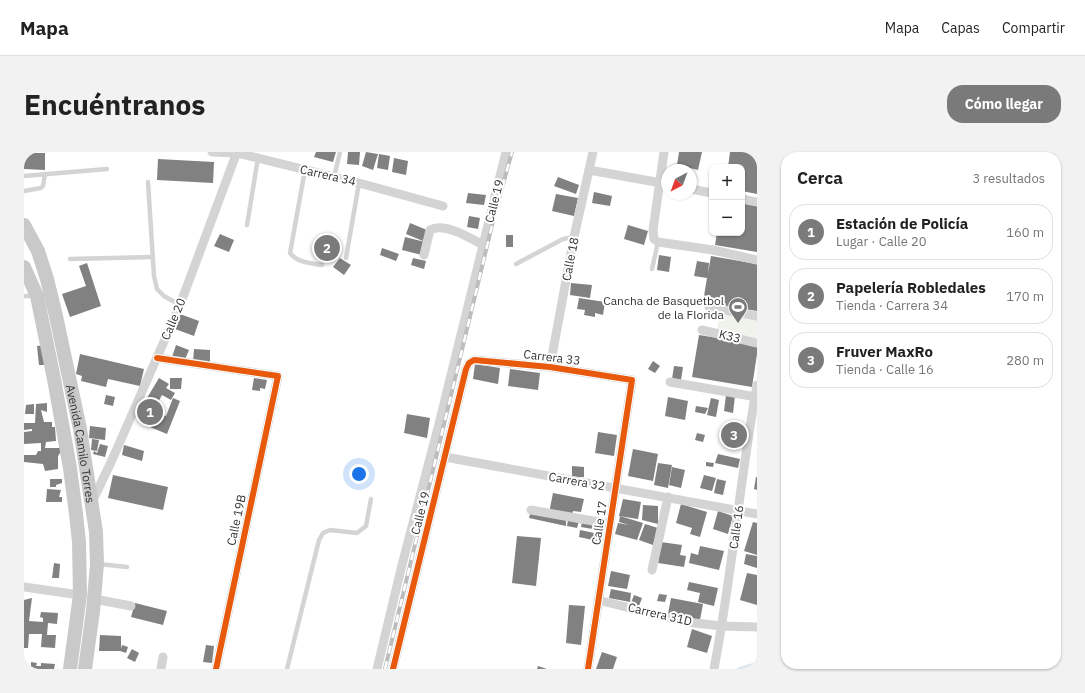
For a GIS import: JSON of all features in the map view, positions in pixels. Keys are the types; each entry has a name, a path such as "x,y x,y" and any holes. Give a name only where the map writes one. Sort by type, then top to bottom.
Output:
{"main road":[{"name":"Avenida Camilo Torres","path":"24,224 38,251 47,279 80,429 96,532 97,564 85,669"},
{"name":"Avenida Camilo Torres","path":"24,267 30,296 54,379 70,468 79,542 80,595 70,669"}],"street":[{"name":"Carrera 34","path":"212,152 237,153 360,183 443,206"},
{"name":"Calle 19","path":"377,669 506,152"},
{"name":"Calle 18","path":"550,367 574,236 593,152"},
{"path":"664,152 664,164"},
{"name":"Calle 20","path":"91,505 180,305 237,153"},
{"path":"589,170 661,183"},
{"path":"697,190 709,192"},
{"path":"661,192 653,230 654,239 658,242 713,250 757,260"},
{"path":"745,200 757,202"},
{"path":"424,255 430,230 438,227 458,232 483,244"},
{"path":"709,307 757,316"},
{"name":"K33","path":"702,330 757,343"},
{"name":"Calle 19B","path":"157,358 278,376 216,669"},
{"name":"Carrera 33","path":"469,363 474,360 550,367 632,380"},
{"name":"Calle 19","path":"393,669 466,369 469,363"},
{"name":"Calle 17","path":"588,669 632,380"},
{"path":"670,382 756,397"},
{"name":"Calle 16","path":"714,669 722,626 757,385"},
{"name":"Carrera 32","path":"445,458 757,514"},
{"path":"652,570 668,497"},
{"path":"531,510 610,524"},
{"path":"24,587 80,595"},
{"path":"94,599 131,606"},
{"name":"Carrera 31D","path":"598,600 686,622 722,626 757,627"},
{"path":"161,669 164,657"}],"lane":[{"path":"334,177 340,152"},
{"path":"247,225 258,158"},
{"path":"24,176 107,170"},
{"path":"305,170 290,253 298,260 322,265"},
{"path":"24,191 41,188 43,186 45,174"},
{"path":"148,182 154,276 157,289 164,296 180,305"},
{"path":"346,258 360,183"},
{"path":"516,264 543,248 574,236"},
{"path":"652,269 658,242"},
{"path":"70,259 153,258"},
{"path":"287,669 319,540 323,533 330,530 357,533 366,526 371,499"},
{"path":"97,564 127,567"}],"shaded area":[{"name":"Cancha de Basquetbol de la Florida","path":"720,311 757,317 757,338 717,331"}],"building":[{"path":"316,152 336,152 333,162 314,157"},
{"path":"348,152 360,152 359,165 347,164"},
{"path":"366,152 378,154 373,170 362,166"},
{"path":"679,152 702,152 698,170 697,164 677,164"},
{"path":"730,152 757,152 757,194 745,192 745,164 728,164"},
{"path":"24,153 45,153 45,170 24,169"},
{"path":"379,154 390,156 388,170 377,168"},
{"path":"394,158 408,161 406,175 392,172"},
{"path":"158,159 214,162 213,183 157,180"},
{"path":"558,177 579,185 576,194 554,186"},
{"path":"594,192 612,196 610,206 592,203"},
{"path":"468,193 486,195 484,205 466,203"},
{"path":"556,194 578,198 574,216 552,211"},
{"path":"745,202 757,204 757,252 715,245 716,236 745,236"},
{"path":"469,216 480,218 478,229 467,227"},
{"path":"410,223 427,230 423,241 406,234"},
{"path":"628,225 648,231 644,245 624,239"},
{"path":"220,234 234,240 229,252 214,246"},
{"path":"506,235 513,235 513,247 506,247"},
{"path":"405,237 425,242 422,255 402,250"},
{"path":"324,243 332,244 330,253 322,252"},
{"path":"382,248 399,254 396,261 380,255"},
{"path":"659,255 671,257 669,272 657,270"},
{"path":"711,256 757,264 757,311 703,302 707,278 694,276 697,261 709,263 708,273"},
{"path":"340,258 351,265 344,275 333,267"},
{"path":"413,258 426,261 424,269 411,265"},
{"path":"87,263 101,306 70,317 62,294 86,286 79,266"},
{"path":"571,283 592,285 590,298 570,295"},
{"path":"579,298 605,302 603,315 595,313 595,317 584,315 585,310 577,309"},
{"path":"180,314 199,321 194,336 175,329"},
{"path":"699,335 757,344 752,387 692,377"},
{"path":"46,345 48,365 39,365 37,346"},
{"path":"176,345 189,350 184,362 172,357"},
{"path":"194,349 210,350 210,363 193,362"},
{"path":"80,354 144,369 140,386 108,379 106,387 81,381 82,376 76,374"},
{"path":"653,361 660,366 655,373 648,369"},
{"path":"475,364 500,368 498,384 473,379"},
{"path":"674,366 683,367 681,380 672,379"},
{"path":"510,369 540,373 538,390 508,386"},
{"path":"159,378 169,384 166,388 175,393 171,400 162,395 157,404 147,398"},
{"path":"170,378 182,378 181,389 170,389"},
{"path":"254,378 267,380 265,389 260,388 260,391 252,390"},
{"path":"106,395 115,397 113,406 104,404"},
{"path":"726,395 735,396 733,413 724,411"},
{"path":"668,397 688,401 685,420 665,416"},
{"path":"173,398 180,401 167,434 140,423 146,408 166,416"},
{"path":"711,398 719,400 716,417 707,415"},
{"path":"47,403 47,412 41,410 44,422 52,422 52,427 55,427 56,441 46,442 45,448 60,448 60,453 58,456 58,469 45,471 43,464 24,462 24,455 36,455 38,451 41,451 41,443 24,444 24,432 32,431 32,429 24,430 24,423 35,423 36,404"},
{"path":"34,404 34,414 25,414 26,405"},
{"path":"696,406 708,408 705,414 695,412"},
{"path":"407,414 430,418 427,438 404,433"},
{"path":"90,426 106,428 105,440 89,438"},
{"path":"598,432 617,435 614,456 595,453"},
{"path":"697,433 705,435 703,442 695,440"},
{"path":"92,439 99,440 97,451 91,450"},
{"path":"100,444 108,446 105,457 93,454 94,451 97,453"},
{"path":"124,445 144,451 142,461 122,455"},
{"path":"633,449 658,454 653,481 628,476"},
{"path":"718,454 740,459 738,468 715,463"},
{"path":"706,462 714,463 713,467 706,466"},
{"path":"658,463 672,465 668,488 654,485"},
{"path":"572,466 584,467 584,477 572,477"},
{"path":"672,467 685,470 681,488 669,485"},
{"path":"113,475 168,487 163,510 108,498"},
{"path":"704,475 716,478 712,491 700,488"},
{"path":"757,477 757,490 754,489"},
{"path":"50,479 62,479 62,483 56,485 56,487 50,487"},
{"path":"717,479 726,481 723,495 714,493"},
{"path":"47,489 61,490 59,497 62,497 62,502 46,502"},
{"path":"553,493 584,499 581,512 573,511 572,517 549,513"},
{"path":"623,499 641,502 638,519 619,516"},
{"path":"681,504 707,512 700,537 690,534 692,528 676,523"},
{"path":"643,505 658,506 658,524 642,520"},
{"path":"531,510 566,518 566,526 529,518"},
{"path":"718,511 733,516 728,534 713,529"},
{"path":"620,516 643,523 637,540 615,534 618,523 629,525 619,522"},
{"path":"568,519 579,521 577,528 567,526"},
{"path":"582,522 599,525 598,530 581,527"},
{"path":"753,522 757,523 757,555 744,551"},
{"path":"645,524 658,528 653,545 639,540"},
{"path":"580,530 599,534 597,541 579,537"},
{"path":"517,536 541,538 536,586 512,583"},
{"path":"661,542 682,545 680,555 686,556 684,567 658,563"},
{"path":"700,546 724,551 719,570 689,563 691,553 698,555"},
{"path":"746,554 757,556 757,568 744,564"},
{"path":"54,563 60,564 59,578 52,578"},
{"path":"611,571 630,575 627,589 608,586"},
{"path":"747,573 757,575 757,605 740,600"},
{"path":"689,582 718,588 714,606 698,602 700,593 687,590"},
{"path":"611,589 631,593 630,602 609,598"},
{"path":"659,594 667,595 665,602 657,601"},
{"path":"634,595 642,598 639,606 631,603"},
{"path":"32,598 29,621 43,622 43,618 40,617 41,612 58,613 57,624 48,623 47,635 56,635 55,648 41,647 42,634 29,634 28,648 24,648 24,600"},
{"path":"671,598 703,604 700,620 668,614"},
{"path":"135,603 167,611 163,625 131,617"},
{"path":"569,605 585,606 581,645 566,643"},
{"path":"692,629 712,636 707,653 687,647"},
{"path":"100,635 121,636 121,649 122,645 128,647 126,653 120,651 99,651"},
{"path":"206,645 214,646 212,663 203,662"},
{"path":"132,649 139,653 135,662 127,658"},
{"path":"602,652 617,657 613,669 596,669"},
{"path":"31,662 37,663 36,666 41,666 41,663 55,664 54,669 29,669 29,667 31,667"},
{"path":"538,666 547,669 537,669"}],"waterway":[{"path":"738,669 757,663"}],"railway":[{"path":"385,669 495,213 512,152"}],"cycle path":[{"path":"157,358 278,376 216,669"},
{"path":"393,669 466,369 469,363 474,360 550,367 632,380 588,669"}],"place":[{"name":"Papelería Robledales","path":"327,248"},
{"name":"Cancha de Basquetbol de la Florida","path":"738,324"},
{"name":"Estación de Policía","path":"150,412"},
{"name":"Fruver MaxRo","path":"734,435"}]}
